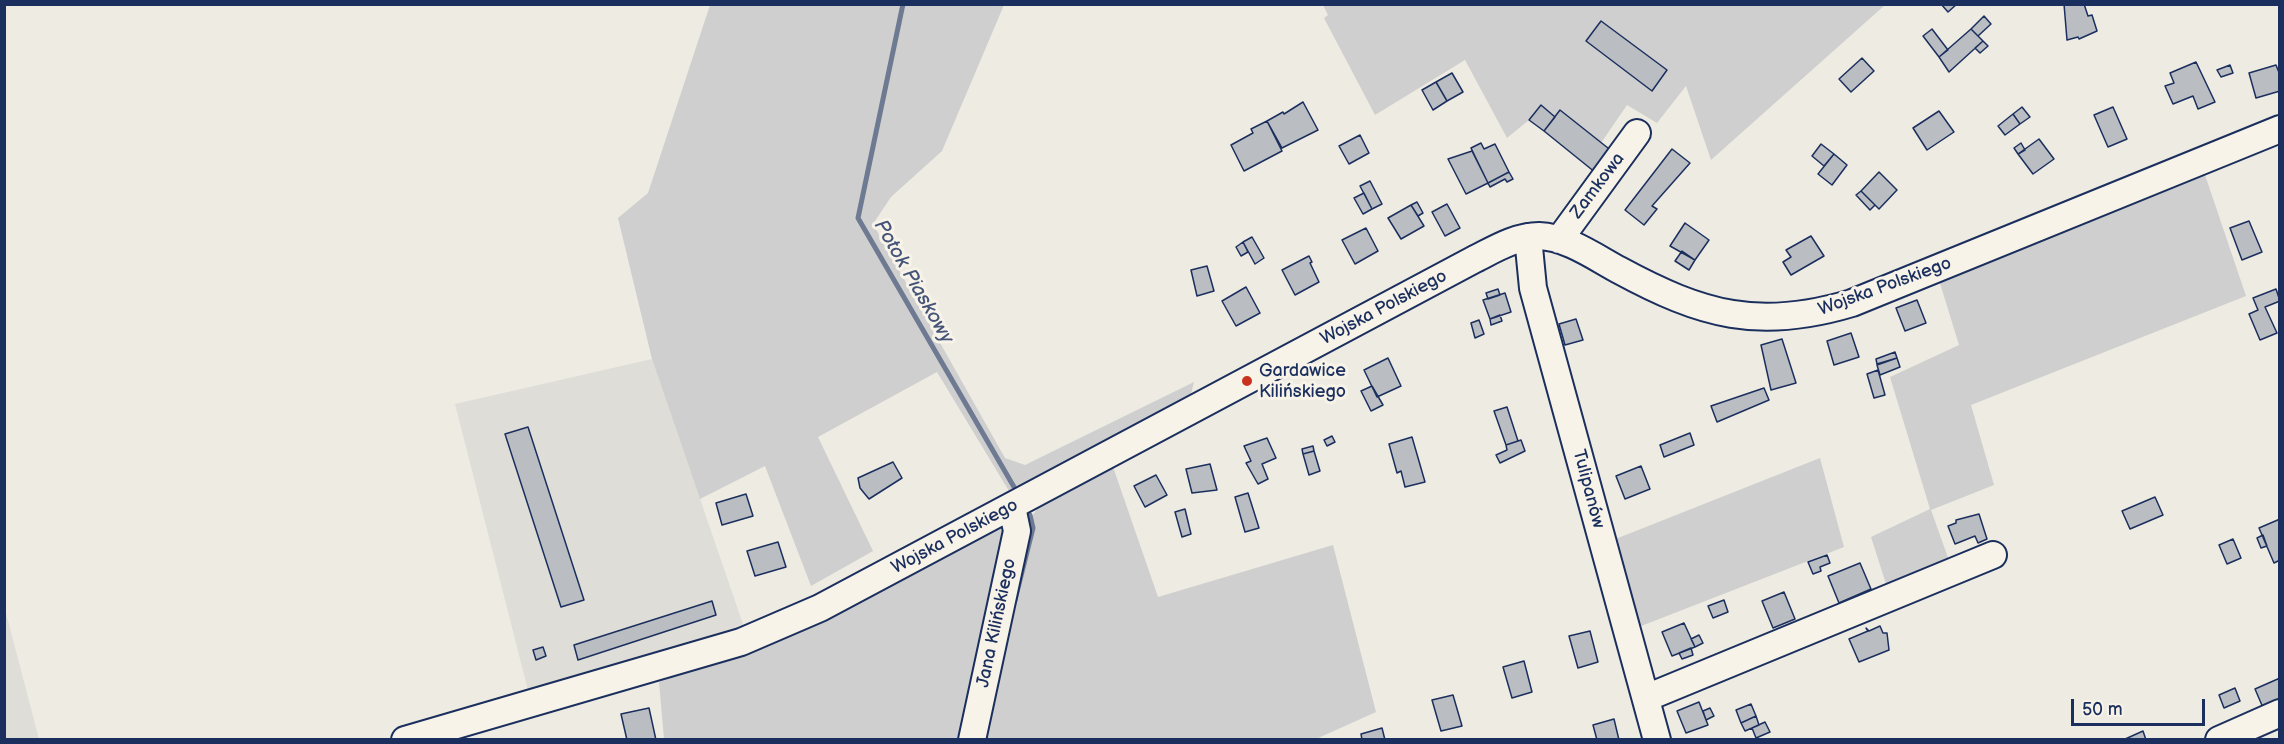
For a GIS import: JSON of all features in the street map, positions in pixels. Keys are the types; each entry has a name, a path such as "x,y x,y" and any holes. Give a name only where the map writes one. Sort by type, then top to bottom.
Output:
{"street":[{"name":"Wojska Polskiego","path":"405,740 741,642 820,608 1475,259 1528,237 1559,240 1661,292 1694,305 1755,317 1804,316 1852,303 2280,129"},
{"name":"Zamkowa","path":"1559,240 1637,133"},
{"name":"Tulipanów","path":"1528,237 1533,288 1657,740"},
{"name":"Jana Kilińskiego","path":"972,740 1017,531 1012,507"},
{"path":"1646,698 1993,555"},
{"path":"2219,740 2280,713"}],"shaded area":[{"path":"710,5 1004,5 942,151 891,197 873,224 1005,458 1025,465 1194,382 1190,398 1012,496 937,372 818,437 873,551 811,586 765,466 700,499 652,359 618,218 648,193"},
{"path":"1323,5 1885,5 1711,160 1686,86 1657,123 1627,105 1601,143 1614,152 1597,174 1529,120 1507,138 1465,60 1375,115 1324,18 1328,15"},
{"path":"2203,169 2246,296 1971,405 1994,485 1931,510 1951,566 1888,590 1871,537 1930,509 1890,377 1959,345 1939,280"},
{"path":"652,359 744,627 531,702 455,404"},
{"path":"1820,458 1844,547 1636,628 1613,540"},
{"path":"1112,464 1158,597 1333,545 1376,712 1316,739 978,740 1028,522 1042,502"},
{"path":"995,527 1003,528 1004,547 961,739 664,739 659,682 799,630"},
{"path":"5,609 39,739 5,739"}],"building":[{"path":"1941,4 1957,4 1948,12"},
{"path":"2064,4 2084,4 2088,16 2092,15 2097,31 2079,39 2078,37 2067,40"},
{"path":"1984,16 1991,24 1978,36 1971,29"},
{"path":"1601,21 1667,70 1652,91 1586,41"},
{"path":"1932,29 1948,50 1939,57 1923,36"},
{"path":"1971,29 1983,41 1949,72 1939,57"},
{"path":"1983,41 1988,46 1980,53 1975,48"},
{"path":"1862,58 1874,71 1851,92 1839,79"},
{"path":"2196,62 2215,102 2198,109 2193,96 2173,104 2165,86 2174,83 2170,73"},
{"path":"2230,65 2233,73 2221,77 2217,70"},
{"path":"2276,65 2280,75 2280,91 2256,98 2249,73"},
{"path":"1452,73 1463,92 1447,101 1436,82"},
{"path":"1436,82 1447,101 1433,110 1422,90"},
{"path":"1303,102 1318,130 1282,148 1267,121"},
{"path":"1541,105 1555,117 1544,131 1529,120"},
{"path":"2022,107 2030,117 2020,124 2013,114"},
{"path":"2113,107 2127,139 2108,147 2094,115"},
{"path":"1560,110 1613,152 1596,173 1544,131"},
{"path":"1939,111 1954,132 1927,150 1913,128"},
{"path":"2013,114 2020,124 2005,135 1998,126"},
{"path":"1267,121 1282,151 1244,171 1231,145 1253,133 1251,129"},
{"path":"1360,135 1369,153 1349,164 1339,146"},
{"path":"2039,139 2054,159 2033,174 2018,154"},
{"path":"1481,143 1484,149 1495,144 1509,172 1488,183 1471,148"},
{"path":"2021,143 2025,150 2018,154 2014,148"},
{"path":"1821,144 1834,154 1824,166 1812,156"},
{"path":"1672,149 1690,163 1652,206 1657,209 1644,225 1625,210"},
{"path":"1472,151 1488,183 1466,194 1448,159"},
{"path":"1834,154 1847,165 1832,185 1818,174"},
{"path":"1509,172 1513,179 1507,182 1505,179 1490,187 1488,183"},
{"path":"1879,172 1897,190 1879,209 1861,191"},
{"path":"1370,181 1382,204 1372,209 1360,186"},
{"path":"1861,191 1875,205 1870,210 1856,195"},
{"path":"1364,193 1372,209 1363,214 1354,198"},
{"path":"1417,202 1423,213 1418,216 1411,205"},
{"path":"1447,204 1460,228 1445,236 1432,212"},
{"path":"1411,205 1424,226 1401,239 1388,218"},
{"path":"2249,221 2262,252 2242,260 2230,228"},
{"path":"1685,223 1709,240 1695,260 1670,246"},
{"path":"1366,228 1378,251 1355,264 1342,240"},
{"path":"1811,236 1824,256 1791,275 1783,262 1791,257 1786,250"},
{"path":"1252,237 1264,258 1255,264 1243,242"},
{"path":"1243,242 1248,252 1241,256 1236,247"},
{"path":"1682,251 1695,260 1689,270 1675,261"},
{"path":"1309,256 1319,282 1295,295 1282,270"},
{"path":"1207,266 1214,291 1197,296 1191,270"},
{"path":"1246,287 1260,313 1236,326 1222,301"},
{"path":"1498,289 1500,295 1488,299 1486,293"},
{"path":"2276,289 2280,301 2265,307 2277,333 2260,340 2249,314 2258,310 2253,298"},
{"path":"1505,293 1511,312 1490,319 1483,300"},
{"path":"1917,300 1926,323 1905,331 1896,308"},
{"path":"1500,315 1502,321 1491,325 1490,319"},
{"path":"1576,319 1583,340 1565,345 1559,324"},
{"path":"1479,320 1484,334 1475,338 1471,323"},
{"path":"1851,333 1859,357 1834,365 1827,341"},
{"path":"1782,339 1796,383 1771,390 1761,345"},
{"path":"1895,352 1897,358 1877,364 1876,359"},
{"path":"1388,358 1401,386 1377,397 1364,370"},
{"path":"1897,358 1900,367 1880,375 1877,365"},
{"path":"1878,370 1885,395 1874,398 1867,374"},
{"path":"1372,386 1383,405 1371,411 1361,391"},
{"path":"1764,388 1769,400 1717,422 1711,406"},
{"path":"1507,407 1518,441 1506,445 1494,411"},
{"path":"528,427 584,600 561,607 505,434"},
{"path":"1690,433 1694,445 1664,457 1660,445"},
{"path":"1332,436 1335,442 1327,446 1324,440"},
{"path":"1412,437 1425,482 1405,487 1401,471 1397,473 1389,444"},
{"path":"1267,438 1276,458 1262,464 1268,479 1258,484 1246,463 1251,461 1244,446"},
{"path":"1521,440 1525,451 1500,463 1496,455 1507,450 1506,445"},
{"path":"1313,446 1314,451 1303,454 1302,449"},
{"path":"1314,451 1320,471 1309,475 1303,454"},
{"path":"893,462 902,478 869,499 860,488 858,478"},
{"path":"1210,464 1217,490 1192,493 1186,469"},
{"path":"1641,466 1650,489 1625,499 1616,476"},
{"path":"1156,475 1167,495 1145,507 1134,486"},
{"path":"1248,493 1259,528 1245,532 1235,497"},
{"path":"746,494 753,516 722,525 716,503"},
{"path":"2155,497 2163,515 2130,529 2122,511"},
{"path":"1185,509 1191,534 1182,537 1175,512"},
{"path":"1979,514 1987,539 1978,543 1975,536 1955,544 1948,526 1956,523 1956,520"},
{"path":"2280,519 2280,560 2274,563 2259,528"},
{"path":"2263,535 2267,546 2261,548 2257,538"},
{"path":"2233,539 2241,558 2227,564 2219,545"},
{"path":"778,542 786,567 755,576 747,551"},
{"path":"1827,555 1830,563 1820,567 1821,571 1813,574 1808,562"},
{"path":"1860,563 1871,589 1839,603 1828,576"},
{"path":"1784,592 1795,619 1773,628 1762,601"},
{"path":"1724,600 1728,612 1713,618 1708,606"},
{"path":"712,601 716,615 578,660 574,645"},
{"path":"1684,623 1695,647 1672,656 1662,632"},
{"path":"1880,626 1883,633 1887,633 1889,650 1859,662 1849,639 1868,631 1866,628 1869,631"},
{"path":"1590,631 1598,662 1578,668 1569,636"},
{"path":"1699,635 1703,643 1695,647 1691,639"},
{"path":"543,647 546,656 536,660 533,650"},
{"path":"1691,648 1693,655 1682,659 1679,653"},
{"path":"1524,661 1532,692 1512,698 1503,667"},
{"path":"2280,678 2280,704 2264,710 2255,689"},
{"path":"2235,688 2240,701 2224,708 2219,695"},
{"path":"1453,695 1462,726 1441,731 1432,700"},
{"path":"1699,702 1708,725 1686,733 1677,711"},
{"path":"1751,704 1756,716 1741,723 1736,710"},
{"path":"649,708 656,740 627,740 621,714"},
{"path":"1710,708 1714,716 1706,720 1703,711"},
{"path":"1756,716 1759,725 1745,731 1741,723"},
{"path":"1614,719 1619,740 1597,740 1593,725"},
{"path":"1765,722 1770,732 1756,738 1752,728"},
{"path":"1382,728 1385,740 1362,740 1361,734"},
{"path":"2143,731 2146,740 2123,740"}],"waterway":[{"name":"Potok Piaskowy","path":"903,4 858,218 1014,487"},
{"name":"Potok Piaskowy","path":"1015,600 1033,528 1030,515"}],"place":[{"name":"Gardawice Kilińskiego","path":"1247,381"}]}
